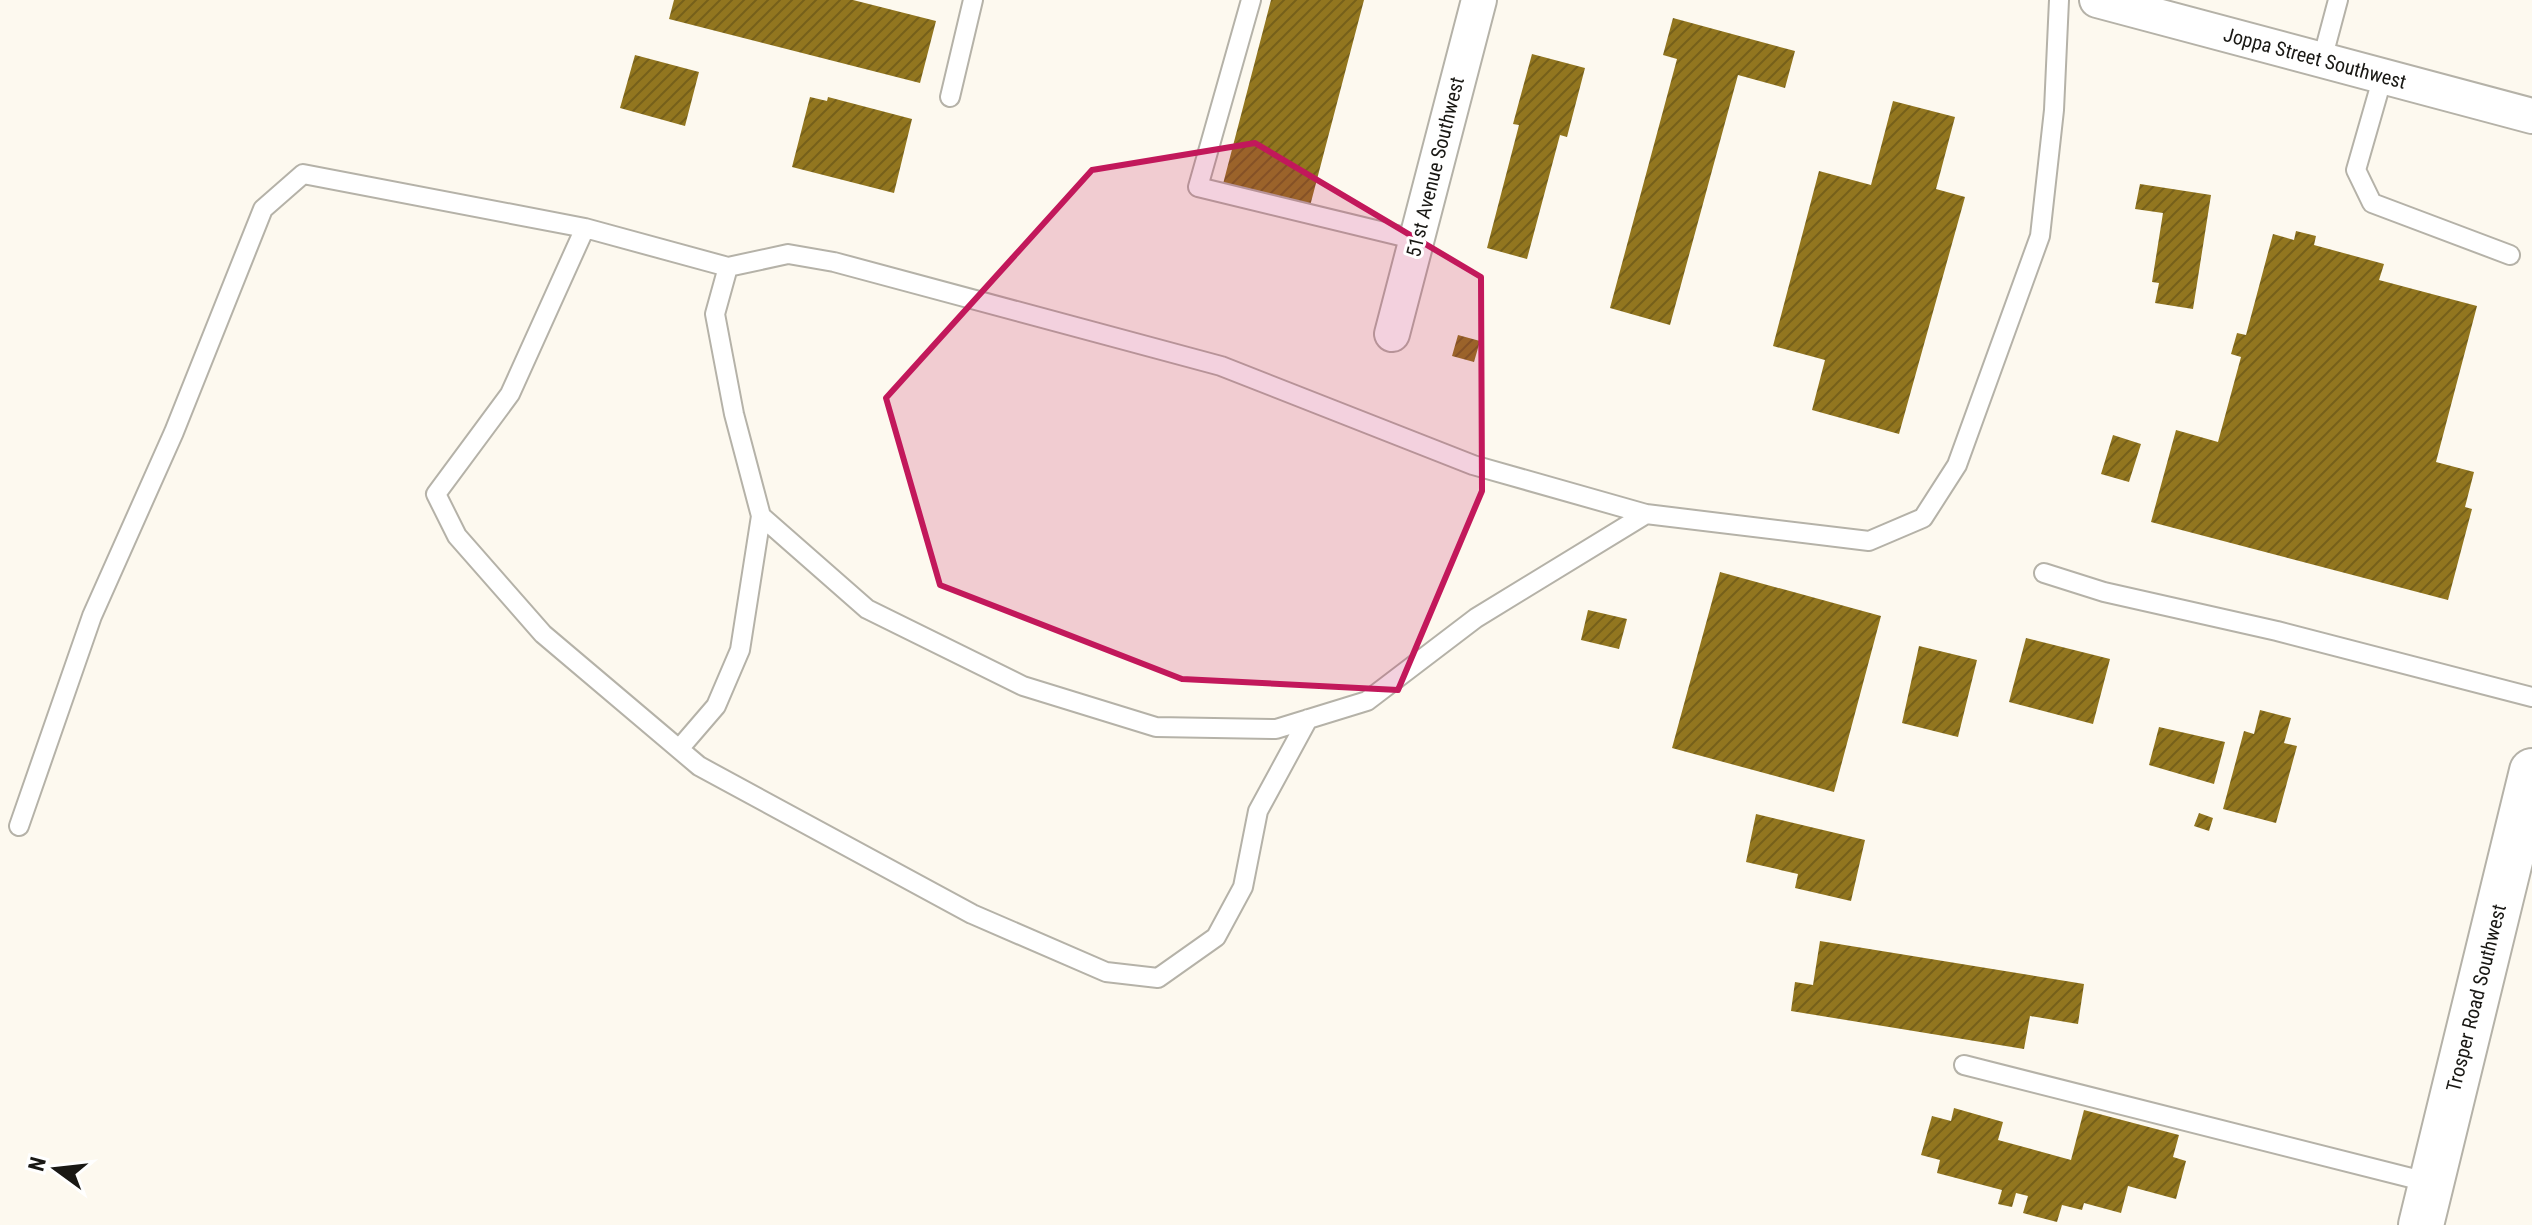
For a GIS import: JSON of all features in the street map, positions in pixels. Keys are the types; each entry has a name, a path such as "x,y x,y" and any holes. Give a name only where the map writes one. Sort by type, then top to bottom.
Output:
{"street":[{"name":"51st Avenue Southwest","path":"1392,334 1479,0"},
{"name":"Joppa Street Southwest","path":"2097,0 2532,116"},
{"name":"Trosper Road Southwest","path":"2421,1225 2532,771"}],"lane":[{"path":"950,97 973,0"},
{"path":"1251,0 1198,187 1417,240"},
{"path":"19,826 92,616 174,432 263,209 303,174 585,228 728,267 788,254 834,262 1207,362 1473,465 1646,514 1869,541 1923,518 1957,465 2040,236 2054,110 2059,0"},
{"path":"2322,60 2338,0"},
{"path":"2383,76 2356,170 2372,203 2510,255"},
{"path":"585,228 510,394 436,494 457,536 543,634 699,766 972,914 1106,972 1158,978 1216,937 1243,887 1258,811 1308,719"},
{"path":"679,749 716,706 740,650 761,516 734,414 715,314 728,267"},
{"path":"761,516 867,609 1023,686 1156,727 1276,729 1367,701 1476,618 1646,514"},
{"path":"2044,573 2104,592 2291,635 2532,697"},
{"path":"1964,1065 2431,1183"}],"highlighted area":[{"path":"1255,143 1481,277 1482,491 1398,690 1182,679 940,585 886,398 1092,170"}],"building":[{"path":"674,0 853,0 936,21 920,83 669,19"},
{"path":"1271,0 1364,0 1310,206 1223,184"},
{"path":"1673,18 1795,51 1785,88 1738,75 1670,325 1610,308 1677,59 1663,55"},
{"path":"1532,54 1585,68 1567,137 1560,135 1527,259 1487,248 1519,125 1513,124"},
{"path":"635,55 699,72 685,126 620,108"},
{"path":"810,97 827,101 828,97 912,119 894,193 792,167"},
{"path":"1893,101 1955,117 1936,189 1965,197 1899,434 1812,410 1825,360 1773,346 1819,171 1871,185"},
{"path":"2140,184 2211,195 2193,309 2155,303 2159,283 2152,282 2163,213 2135,209"},
{"path":"2296,231 2316,236 2314,245 2384,264 2379,280 2477,306 2436,462 2474,472 2465,507 2472,509 2448,600 2151,522 2176,430 2218,442 2241,357 2231,354 2237,333 2246,335 2273,234 2294,240"},
{"path":"1458,335 1480,341 1474,362 1452,356"},
{"path":"2113,435 2141,444 2129,482 2101,474"},
{"path":"1720,572 1881,616 1834,792 1672,748"},
{"path":"1588,610 1627,619 1619,649 1581,640"},
{"path":"2026,638 2110,659 2093,724 2009,702"},
{"path":"1919,646 1977,660 1958,737 1902,723"},
{"path":"2260,710 2291,718 2284,743 2297,746 2276,823 2223,809 2244,731 2254,734"},
{"path":"2159,727 2225,742 2214,784 2149,765"},
{"path":"2199,813 2213,818 2209,831 2194,826"},
{"path":"1756,814 1865,840 1851,901 1795,888 1798,874 1746,862"},
{"path":"1820,941 2084,984 2078,1024 2030,1016 2024,1049 1791,1011 1795,982 1813,985"},
{"path":"1954,1108 2003,1122 1998,1140 2071,1160 2084,1110 2179,1135 2173,1157 2186,1161 2176,1199 2128,1186 2121,1213 2084,1203 2082,1210 2062,1205 2057,1222 2023,1213 2028,1196 2016,1193 2012,1207 1998,1204 2002,1190 1937,1173 1940,1160 1921,1155 1932,1116 1951,1121"}]}
